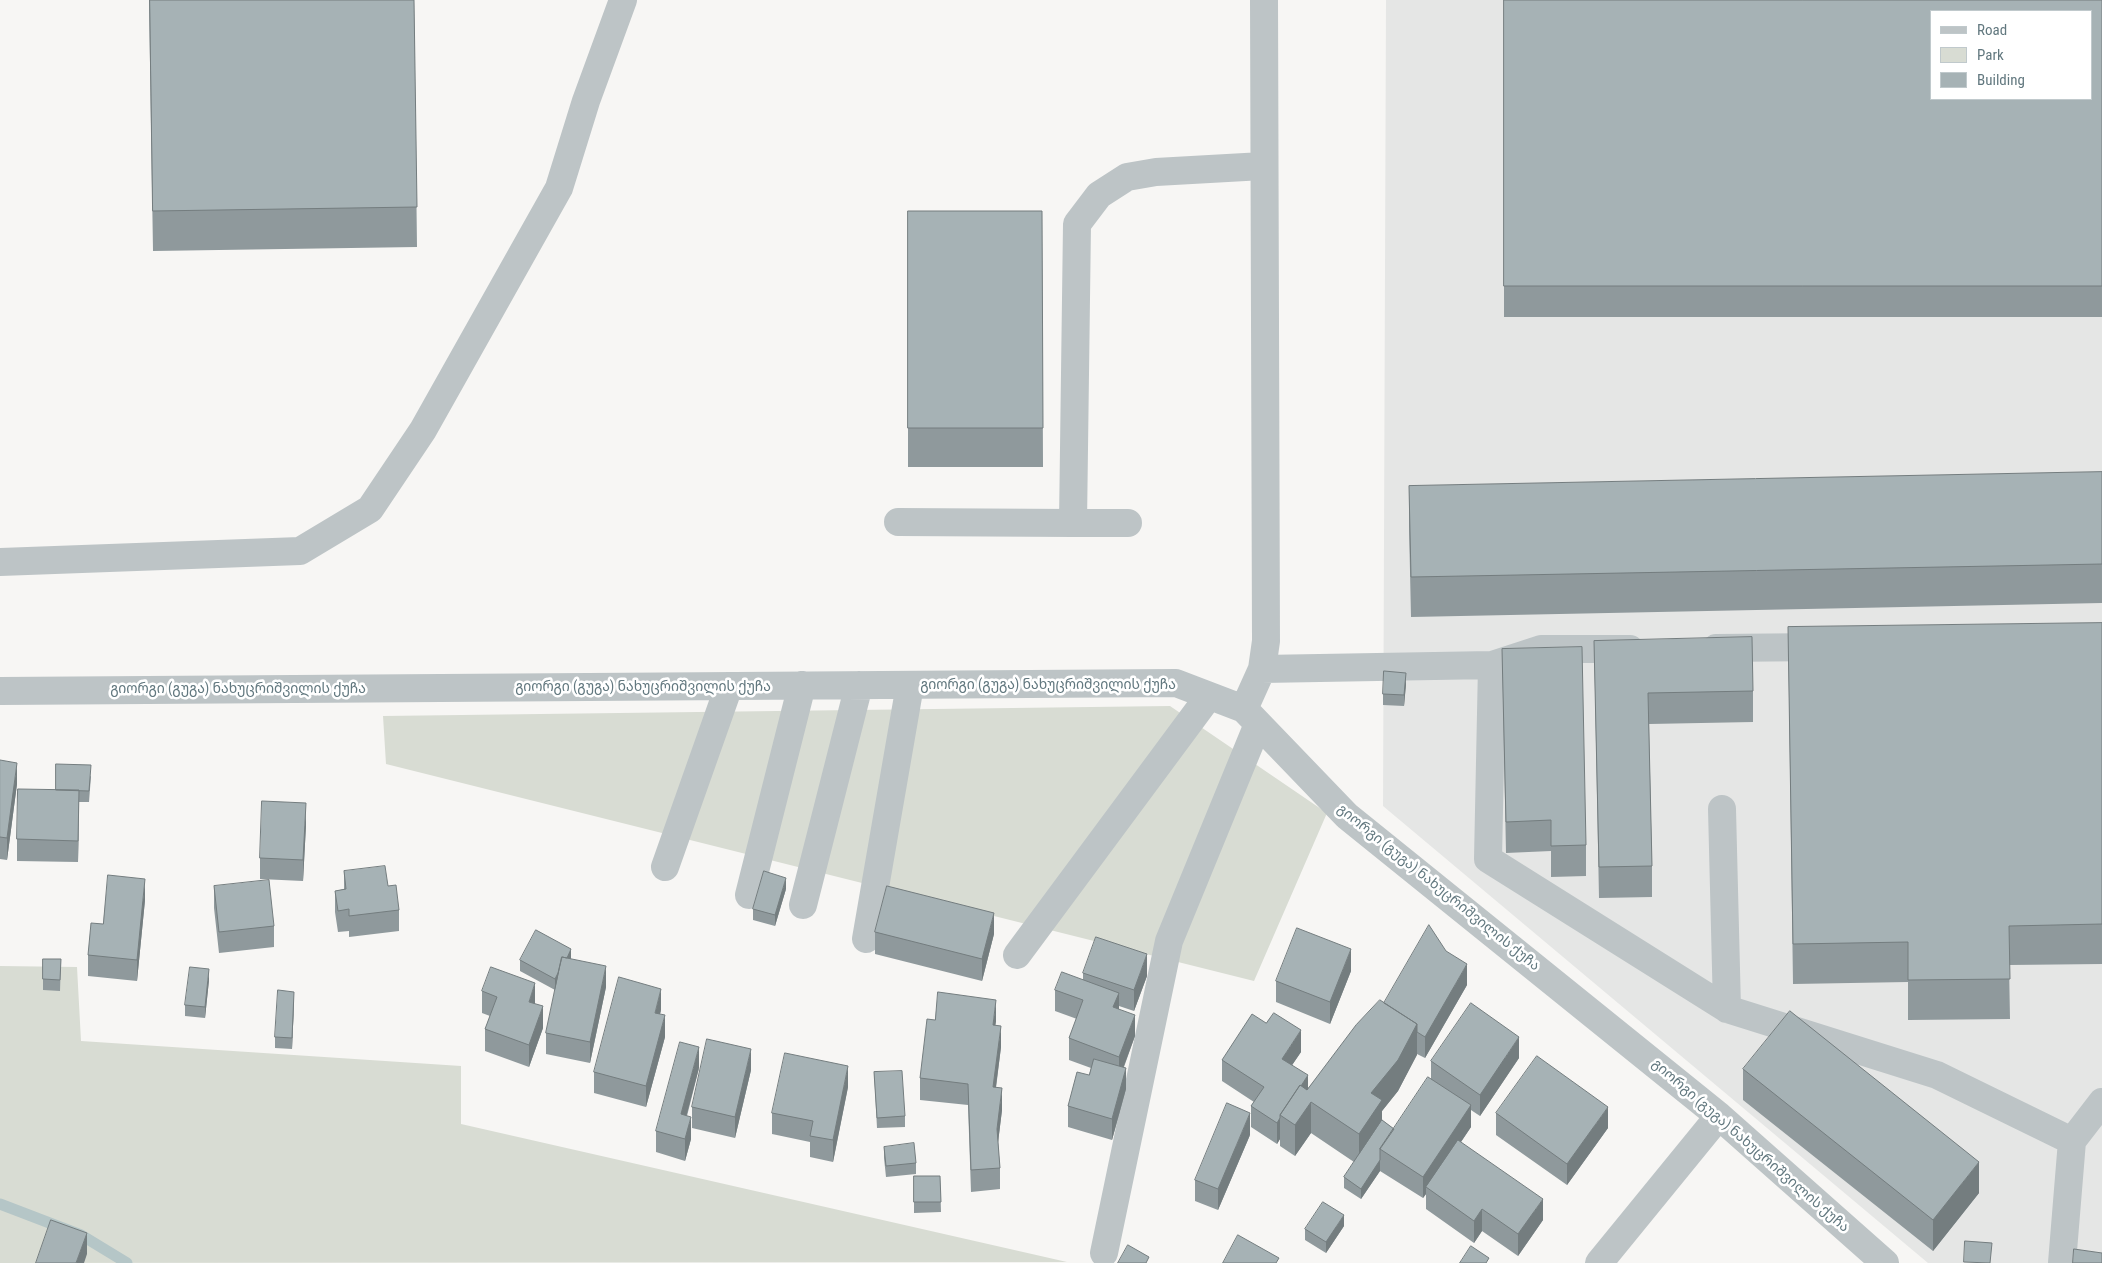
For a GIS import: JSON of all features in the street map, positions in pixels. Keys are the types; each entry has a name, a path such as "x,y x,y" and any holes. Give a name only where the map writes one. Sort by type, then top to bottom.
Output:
{"street":[{"path":"0,562 300,551 370,509 423,430 559,188 586,101 623,0"},
{"path":"1104,1253 1168,941 1251,717 1266,641 1263,166 1264,0"},
{"path":"1073,523 1077,224 1099,195 1127,177 1156,172 1263,166"},
{"path":"898,522 1128,523"},
{"path":"1689,648 1846,647"},
{"path":"1262,669 1492,665 1541,649 1659,648"},
{"path":"1492,665 1488,859 1727,1010 1937,1075 2072,1141"},
{"name":"გიორგი (გუგა) ნახუცრიშვილის ქუჩა","path":"0,691 1176,683 1210,696 1251,717 1347,816 1719,1116 1885,1263"},
{"path":"749,895 802,685"},
{"path":"803,905 859,685"},
{"path":"866,939 910,685"},
{"path":"666,867 729,686"},
{"path":"1018,955 1210,696"},
{"path":"1722,809 1727,1010"},
{"path":"2062,1263 2072,1141 2102,1102"},
{"path":"1599,1263 1719,1116"}],"shaded area":[{"path":"1386,0 2102,0 2102,1263 1928,1263 1383,806"}],"green space":[{"path":"1170,706 1327,813 1254,981 386,764 383,716"},
{"path":"0,966 77,967 81,1041 461,1066 461,1124 1067,1262 0,1263"}],"building":[{"path":"150,0 414,0 417,207 153,211"},
{"path":"1504,0 2102,0 2102,286 1504,286"},
{"path":"908,211 1042,211 1043,428 908,428"},
{"path":"2102,472 2102,564 1411,577 1409,486"},
{"path":"2102,623 2102,924 2009,926 2010,979 1908,980 1908,942 1793,944 1788,627"},
{"path":"1752,637 1753,691 1648,693 1652,866 1599,867 1594,641"},
{"path":"1582,647 1586,845 1551,846 1551,820 1506,822 1502,649"},
{"path":"1384,671 1406,673 1404,695 1383,694"},
{"path":"0,760 17,763 7,838 0,837"},
{"path":"56,764 91,765 89,791 56,790"},
{"path":"18,789 79,790 78,841 17,839"},
{"path":"262,801 306,803 303,860 260,858"},
{"path":"385,866 388,886 396,885 399,910 349,916 349,909 338,911 335,891 346,889 344,871"},
{"path":"764,871 786,878 775,915 753,909"},
{"path":"108,875 145,879 137,960 88,955 91,923 103,924"},
{"path":"269,880 274,926 219,932 214,886"},
{"path":"887,886 994,913 982,959 875,932"},
{"path":"1429,925 1446,951 1467,964 1425,1037 1417,1032 1417,1024 1384,1003"},
{"path":"1297,928 1351,949 1330,1002 1276,981"},
{"path":"536,930 571,949 567,958 562,957 555,979 520,960"},
{"path":"1096,937 1147,954 1134,990 1083,973"},
{"path":"562,957 606,966 590,1042 546,1033"},
{"path":"43,959 61,959 60,980 43,979"},
{"path":"190,967 209,969 205,1007 185,1005"},
{"path":"491,967 535,983 529,1002 543,1006 529,1045 485,1029 497,997 482,991"},
{"path":"1062,972 1119,993 1113,1007 1135,1015 1119,1057 1069,1038 1083,1000 1055,990"},
{"path":"619,977 661,989 655,1013 665,1015 646,1086 594,1072"},
{"path":"278,990 294,992 292,1038 275,1037"},
{"path":"938,992 996,1000 993,1025 1001,1026 993,1087 1002,1088 997,1129 1000,1168 971,1170 968,1084 920,1078 927,1019 935,1020"},
{"path":"1380,1000 1417,1024 1398,1060 1371,1093 1382,1100 1359,1134 1311,1102 1295,1125 1280,1115 1300,1085 1307,1090 1356,1025"},
{"path":"1471,1003 1519,1037 1480,1095 1431,1061"},
{"path":"1790,1011 1979,1162 1933,1220 1743,1069"},
{"path":"1274,1013 1301,1030 1282,1059 1308,1075 1280,1115 1277,1123 1251,1106 1264,1087 1222,1060 1252,1014 1266,1023"},
{"path":"707,1039 751,1049 735,1117 692,1107"},
{"path":"680,1042 699,1047 681,1114 691,1117 685,1139 656,1131"},
{"path":"785,1053 848,1066 833,1140 810,1136 813,1121 772,1113"},
{"path":"1537,1056 1608,1107 1567,1164 1496,1113"},
{"path":"1094,1059 1126,1068 1112,1119 1068,1106 1077,1072 1089,1075"},
{"path":"902,1071 905,1116 877,1118 874,1072"},
{"path":"1428,1077 1471,1105 1423,1177 1380,1149"},
{"path":"1227,1103 1250,1113 1218,1189 1195,1180"},
{"path":"1382,1120 1394,1129 1380,1149 1380,1160 1361,1189 1344,1177"},
{"path":"1458,1140 1543,1199 1518,1234 1482,1209 1474,1221 1426,1187"},
{"path":"914,1143 916,1163 886,1166 884,1147"},
{"path":"914,1176 940,1176 941,1202 914,1202"},
{"path":"1323,1202 1344,1215 1326,1242 1305,1229"},
{"path":"51,1220 87,1233 76,1263 36,1263"},
{"path":"1238,1235 1279,1258 1276,1263 1223,1263"},
{"path":"1965,1241 1992,1243 1990,1263 1964,1262"},
{"path":"1128,1245 1149,1257 1146,1263 1118,1263"},
{"path":"1471,1246 1489,1258 1486,1263 1460,1263"},
{"path":"2074,1249 2102,1253 2102,1263 2073,1263"}],"waterway":[{"path":"0,1204 81,1235 127,1263"}]}
